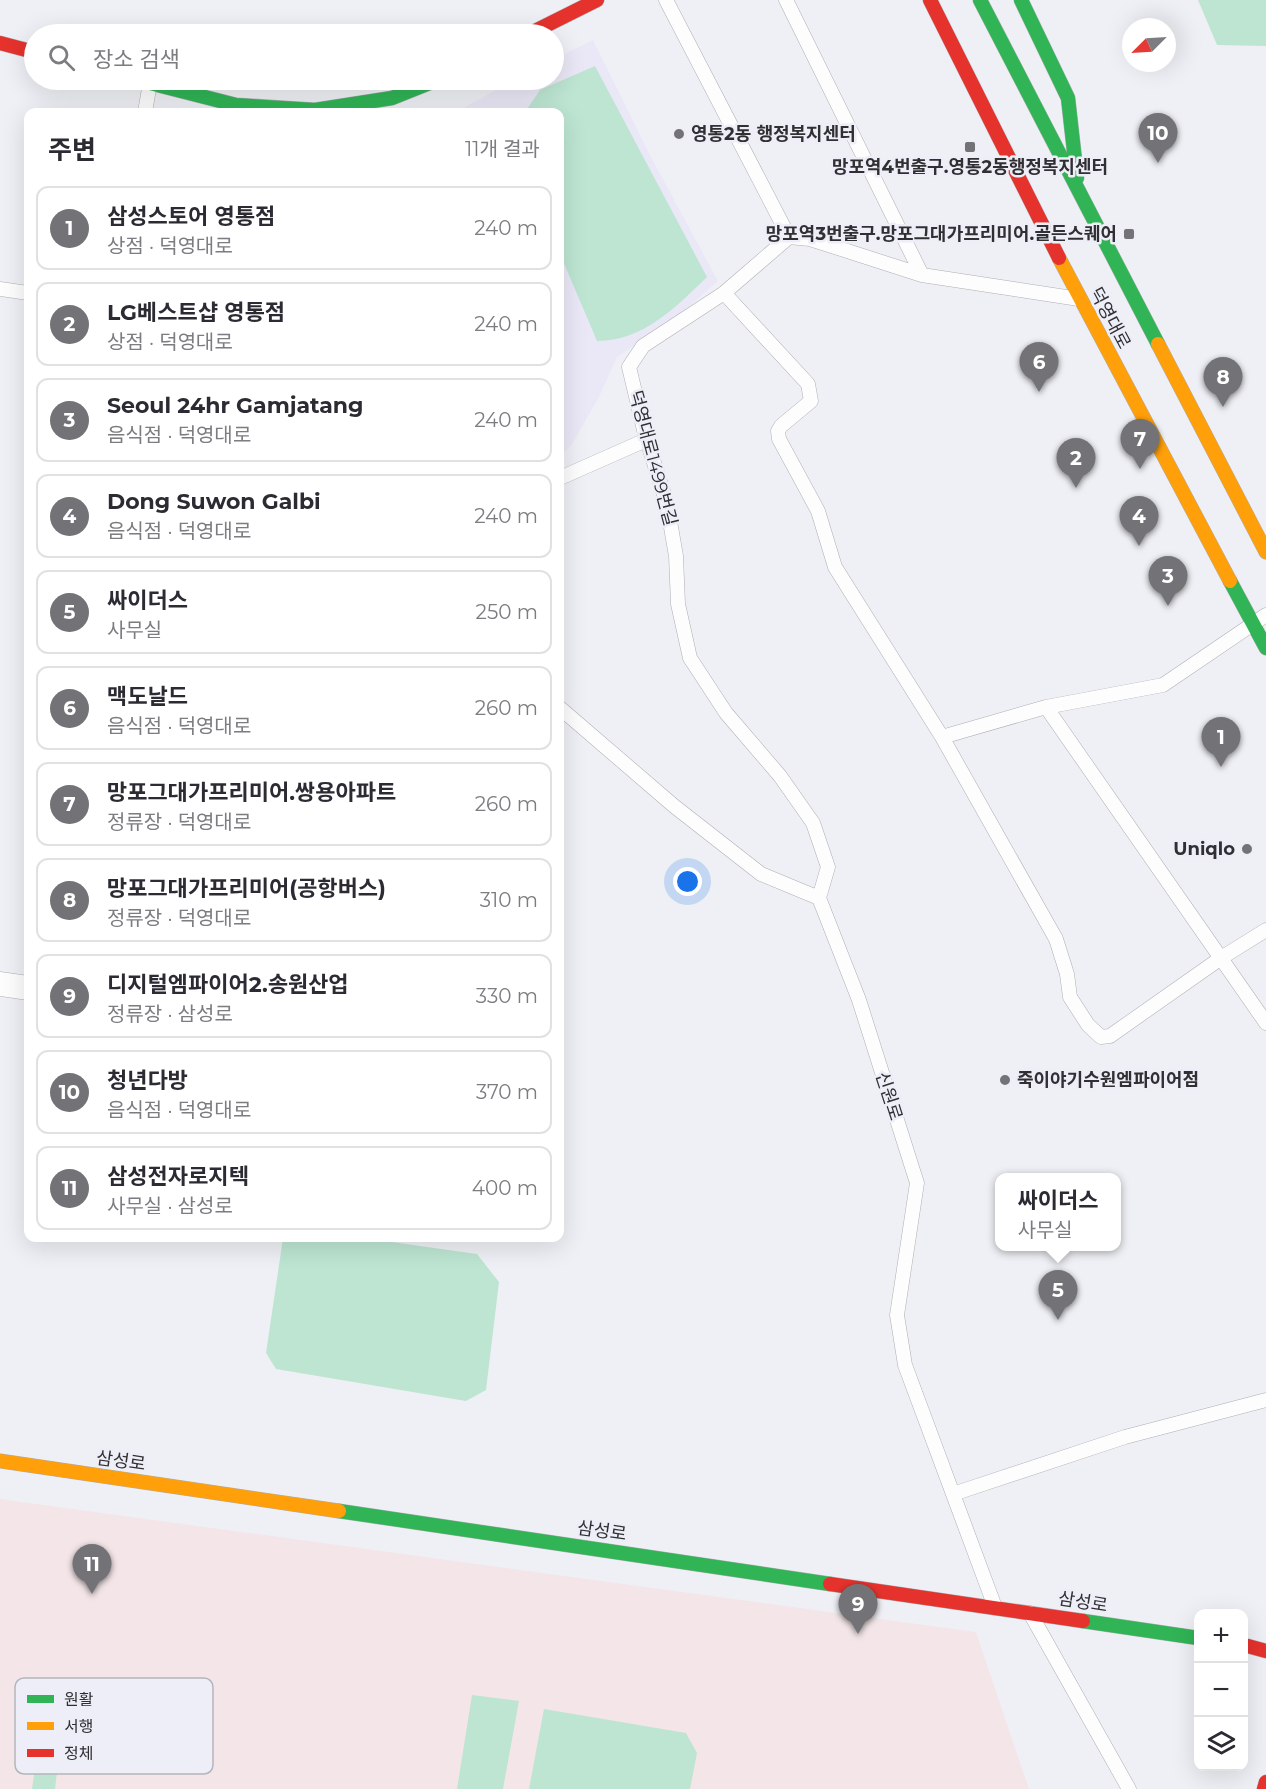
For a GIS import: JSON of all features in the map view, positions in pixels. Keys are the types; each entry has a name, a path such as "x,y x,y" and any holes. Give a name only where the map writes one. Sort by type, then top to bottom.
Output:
{"street":[{"path":"549,24 597,0"},
{"path":"666,0 789,237 810,239 922,275 1079,299"},
{"path":"786,0 922,275"},
{"name":"덕영대로","path":"930,0 1079,299 1266,648"},
{"name":"덕영대로","path":"980,0 1266,552"},
{"path":"1021,0 1068,98 1078,189"},
{"path":"0,43 24,49"},
{"path":"144,90 145,108"},
{"path":"178,90 236,105 283,108"},
{"path":"328,108 392,98 412,90"},
{"name":"덕영대로1499번길","path":"789,237 724,293 643,346 630,367 646,440 667,504 676,556 678,604 690,658 726,713 780,776 813,823 828,867 819,898"},
{"path":"0,289 24,292"},
{"path":"724,293 808,384 812,401 781,426 778,431 779,439 818,511 835,567 942,736 1056,939 1067,974 1070,997 1088,1025 1101,1037 1110,1036 1221,958 1266,930"},
{"path":"564,476 646,440"},
{"path":"942,736 1046,707 1163,685 1266,615"},
{"path":"1046,707 1266,1023"},
{"path":"564,711 674,806 761,873 819,898"},
{"name":"신원로","path":"819,898 859,1000 917,1183 897,1315 905,1365 995,1607"},
{"path":"0,979 24,982"},
{"path":"0,989 24,992"},
{"path":"953,1494 1125,1437 1266,1400"},
{"name":"삼성로","path":"0,1461 1194,1637"},
{"path":"1030,1613 1130,1789"},
{"path":"1248,1647 1266,1651"},
{"path":"1264,1789 1266,1782"}],"shaded area":[{"path":"593,40 651,157 718,281 670,323 617,357 599,397 572,444 564,453 564,108 463,108 496,90 564,90 564,54"},
{"path":"0,1499 976,1632 1029,1789 0,1789"}],"green space":[{"path":"1198,0 1266,0 1266,46 1217,45"},
{"path":"595,66 707,277 658,320 644,329 614,339 597,341 564,263 564,108 528,108 540,90 564,90 564,80"},
{"path":"282,1242 392,1242 477,1254 499,1282 486,1390 466,1401 276,1369 266,1353"},
{"path":"472,1695 519,1701 503,1789 457,1789"},
{"path":"544,1709 686,1733 697,1753 690,1789 529,1789"},
{"path":"34,1774 57,1774 55,1789 32,1789"}],"traffic: fast":[{"path":"980,0 1158,344"},
{"path":"1021,0 1068,98 1077,178"},
{"path":"177,90 236,105 283,108"},
{"path":"328,108 392,98 412,90"},
{"path":"1230,581 1266,648"},
{"path":"339,1511 830,1584"},
{"path":"1083,1621 1194,1637"}],"traffic: slow":[{"path":"1059,258 1230,581"},
{"path":"1158,344 1266,552"},
{"path":"0,1461 339,1511"}],"traffic: jam":[{"path":"549,24 597,0"},
{"path":"930,0 1059,258"},
{"path":"0,43 24,49"},
{"path":"830,1584 1083,1621"},
{"path":"1248,1646 1266,1651"},
{"path":"1264,1789 1266,1782"}],"place":[{"name":"영통2동 행정복지센터","path":"679,134"},
{"name":"망포역4번출구.영통2동행정복지센터","path":"970,147"},
{"name":"청년다방","path":"1158,163"},
{"name":"망포역3번출구.망포그대가프리미어.골든스퀘어","path":"1129,234"},
{"name":"맥도날드","path":"1039,392"},
{"name":"망포그대가프리미어(공항버스)","path":"1223,407"},
{"name":"망포그대가프리미어.쌍용아파트","path":"1140,469"},
{"name":"LG베스트샵 영통점","path":"1076,488"},
{"name":"Dong Suwon Galbi","path":"1139,546"},
{"name":"Seoul 24hr Gamjatang","path":"1168,606"},
{"name":"삼성스토어 영통점","path":"1221,767"},
{"name":"Uniqlo","path":"1247,849"},
{"name":"죽이야기수원엠파이어점","path":"1005,1080"},
{"name":"싸이더스","path":"1058,1320"},
{"name":"삼성전자로지텍","path":"92,1594"},
{"name":"디지털엠파이어2.송원산업","path":"858,1634"}]}
